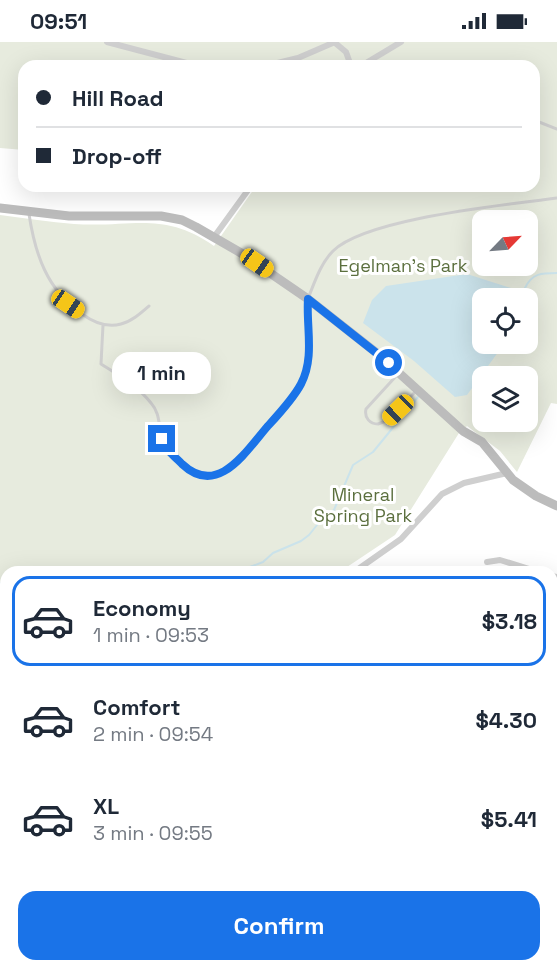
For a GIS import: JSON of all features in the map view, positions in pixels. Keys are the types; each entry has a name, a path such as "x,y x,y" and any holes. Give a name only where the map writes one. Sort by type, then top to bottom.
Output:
{"street":[{"path":"107,42 175,60"},
{"path":"290,60 335,42 346,51 349,60"},
{"path":"371,60 401,42"},
{"path":"214,237 248,192"},
{"path":"0,208 80,217 169,217 182,220 214,237 308,299 399,373 463,430 482,442 524,489 557,506"},
{"path":"362,566 401,538 442,494 464,483 507,472"},
{"path":"487,562 500,560 520,566"}],"lane":[{"path":"540,122 557,129"},
{"path":"104,325 101,364 136,388 152,403 158,414 164,446 195,475 204,478 216,475 228,469 246,451 301,384 309,353 308,299 327,258 347,242 416,220 557,198"},
{"path":"29,212 33,238 50,284 68,304 104,325 122,324 149,306"},
{"path":"399,373 366,410 366,416 370,422 378,424 388,420 417,390"}],"green space":[{"path":"0,42 557,42 557,404 551,403 538,429 538,366 472,366 472,430 467,426 459,433 395,535 348,566 0,566 0,215 74,224 162,224 196,235 214,246 252,192 540,192 540,60 18,60 18,150 0,148"},
{"path":"475,432 537,432 517,472 500,451"}],"water":[{"path":"467,274 511,288 472,288 472,354 497,354 488,366 472,366 472,388 467,395 455,397 414,361 363,323 372,300 386,286"}],"waterway":[{"path":"525,288 531,279 538,275 557,273"},
{"path":"253,566 263,562 273,553 301,541 309,535 325,515 334,510 353,465 373,452 418,397"}],"route":[{"path":"162,439 170,453 195,475 204,478 228,469 275,419 301,384 309,353 308,299 389,363"}],"park label":[{"name":"Egelman's Park","path":"403,265"},
{"name":"Mineral Spring Park","path":"363,504"}]}
